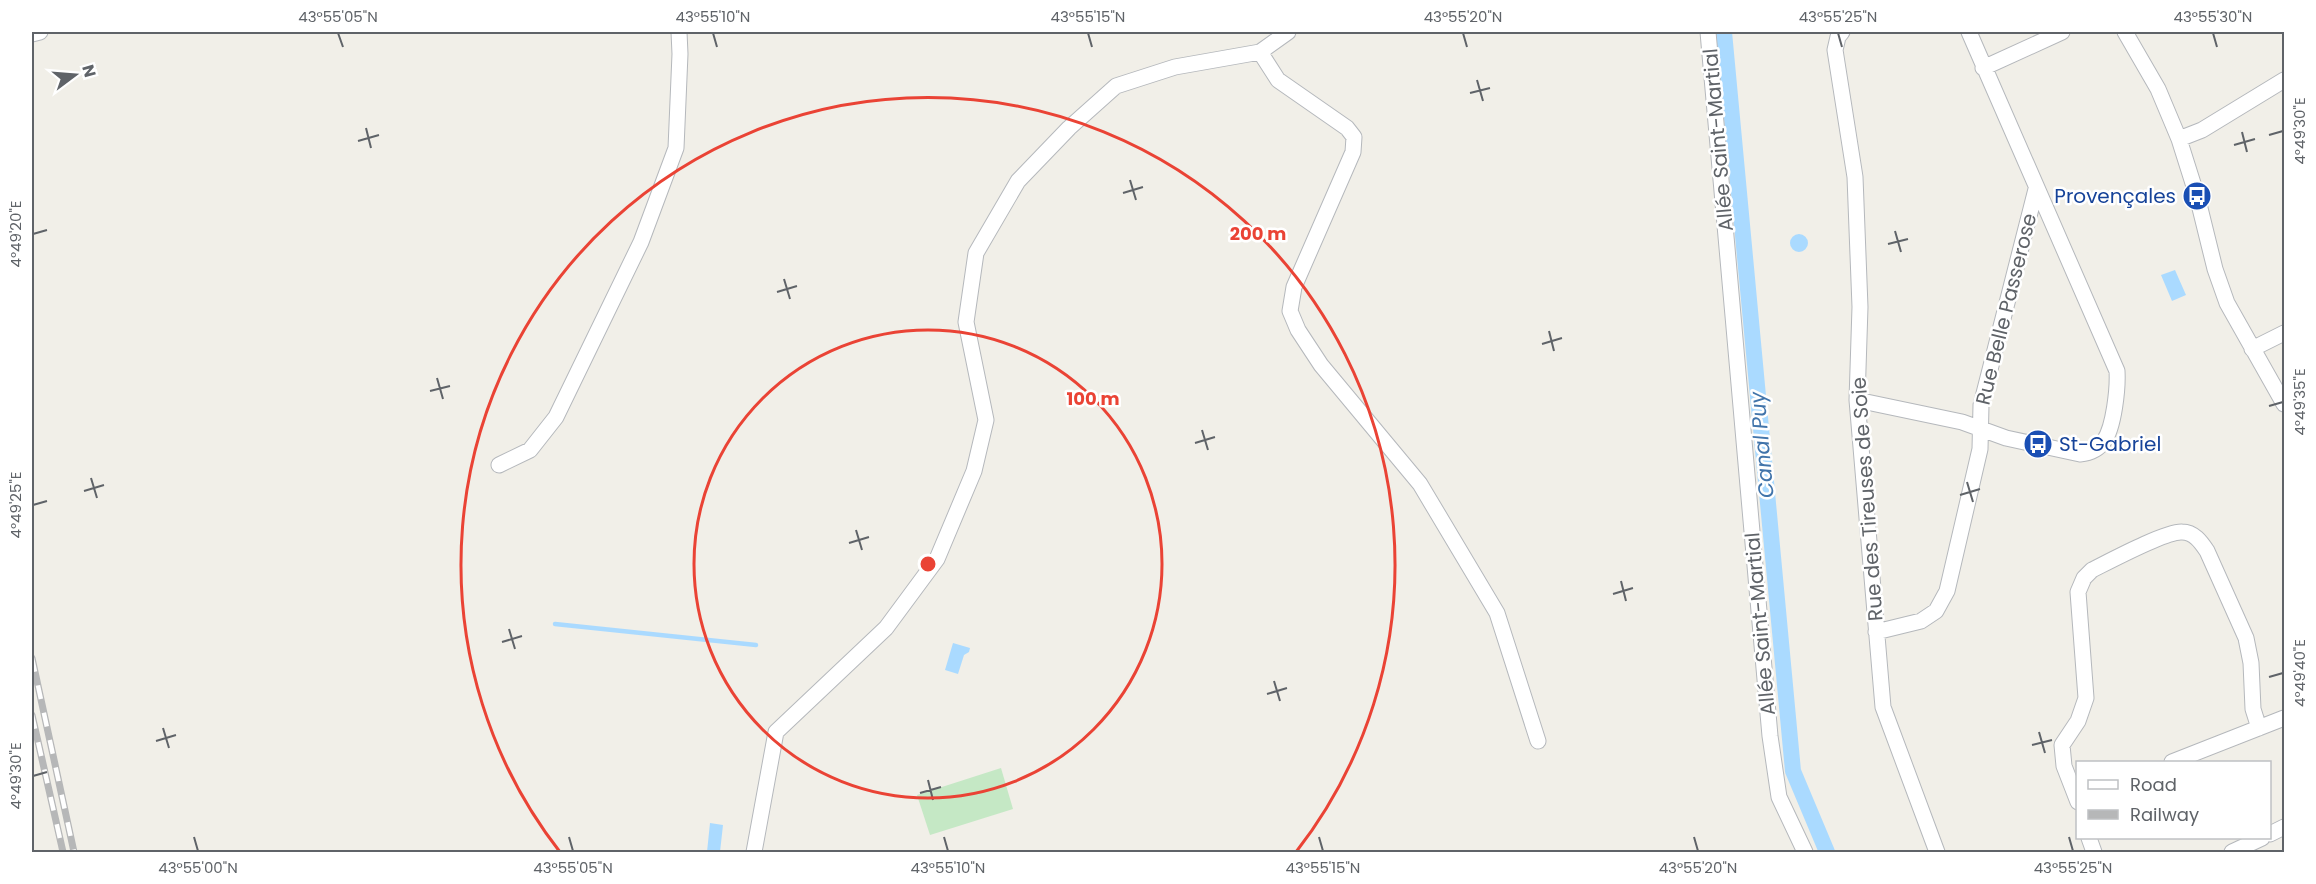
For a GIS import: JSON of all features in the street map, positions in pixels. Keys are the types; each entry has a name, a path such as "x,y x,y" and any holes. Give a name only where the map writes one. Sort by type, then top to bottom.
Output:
{"street":[{"path":"32,34 40,32"},
{"path":"499,465 530,450 556,417 641,242 676,148 679,32"},
{"path":"754,852 776,732 886,628 937,559 974,471 986,420 966,322 976,253 1018,181 1116,86 1175,67 1260,52 1288,32"},
{"name":"Allée Saint-Martial","path":"1708,32 1770,736 1779,797 1805,852"},
{"name":"Rue des Tireuses de Soie","path":"1842,32 1838,37 1835,50 1855,177 1860,307 1857,400 1883,707 1937,852"},
{"path":"1857,400 1962,422 2006,438 2080,454 2091,453 2100,446 2108,431 2117,385 2117,371 1969,32"},
{"path":"1983,68 2062,32"},
{"path":"2125,32 2158,88 2179,139 2197,196 2215,270 2227,303 2284,404"},
{"path":"1260,52 1278,80 1347,128 1354,137 1353,152 1294,287 1290,311 1298,330 1321,365 1420,484 1497,613 1538,741"},
{"path":"2179,139 2202,130 2284,80"},
{"name":"Rue Belle Passerose","path":"1876,632 1921,621 1936,611 1947,591 1980,449 1981,405 2036,189"},
{"path":"2252,349 2284,333"},
{"path":"2076,798 2064,766 2062,745 2078,721 2086,698 2078,592 2084,578 2092,570 2169,534 2184,531 2198,538 2207,551 2246,638 2251,663 2253,709 2259,728"},
{"path":"2175,761 2284,717"},
{"path":"2232,852 2258,839"}],"green space":[{"path":"1001,768 1013,809 930,835 917,795"}],"water":[{"path":"1799,234 1805,237 1808,243 1805,249 1799,252 1793,249 1790,243 1793,237"},
{"path":"2175,270 2186,295 2172,301 2161,275"},
{"path":"953,643 970,648 969,652 964,655 958,674 945,670"},
{"path":"710,823 723,825 720,852 707,852"}],"waterway":[{"name":"Canal Puy","path":"1724,32 1793,771 1827,852"},
{"path":"555,624 756,645"}],"railway":[{"path":"32,658 74,852"},
{"path":"32,715 63,852"}],"place":[{"name":"Provençales","path":"2197,196"},
{"name":"St-Gabriel","path":"2038,444"}]}
